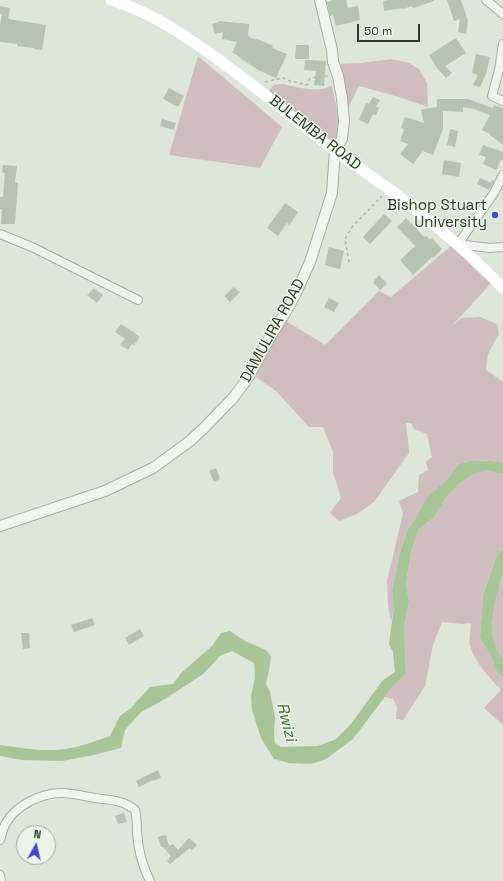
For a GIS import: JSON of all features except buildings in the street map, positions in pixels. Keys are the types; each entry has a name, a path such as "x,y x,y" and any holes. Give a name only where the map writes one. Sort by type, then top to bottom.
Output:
{"main road":[{"name":"BULEMBA ROAD","path":"111,0 125,4 172,28 199,45 255,86 335,150 458,244 503,288"}],"street":[{"name":"DAMULIRA ROAD","path":"0,526 105,491 154,468 190,441 204,428 233,398 248,378 296,293 310,262 332,193 335,150 342,139 344,121 338,76 333,62 332,50 320,0"},
{"path":"486,0 503,14"},
{"path":"503,44 499,70 492,96 503,101"},
{"path":"503,175 494,192 458,244 490,248 503,247"},
{"path":"0,234 32,247 138,300"},
{"path":"0,840 2,831 7,822 15,813 28,803 42,796 63,793 118,801 127,804 135,810 137,817 139,850 142,863 150,881"},
{"path":"0,875 1,881"}],"path":[{"path":"255,86 283,78 307,85 310,78 320,76 338,76"},
{"path":"349,262 345,239 352,226 389,190"}],"shaded area":[{"path":"198,56 282,127 260,168 169,155"},
{"path":"392,59 409,63 419,69 427,83 428,107 359,86 346,112 336,64 361,63"},
{"path":"283,84 315,89 327,88 332,85 338,116 337,135 333,147 265,95 274,85"},
{"path":"452,245 492,282 452,326 462,318 480,317 497,324 499,334 488,354 486,370 503,382 503,463 480,460 458,464 450,476 428,495 408,529 399,556 392,591 394,607 391,622 388,605 387,581 403,514 399,501 418,492 419,475 428,470 426,462 432,457 427,434 414,429 411,423 406,423 409,453 374,502 357,514 339,521 330,513 341,498 333,472 333,452 323,427 309,427 276,391 253,375 283,319 325,345 379,291 391,297"},
{"path":"471,461 491,461 503,463 503,474 487,470 474,474 458,485 448,495 434,517 418,530 411,553 406,583 409,602 404,627 406,674 390,690 353,739 326,759 311,764 289,763 274,759 261,738 252,710 251,696 255,678 254,663 232,651 220,656 203,674 165,699 141,712 125,730 121,748 62,761 22,760 0,756 0,745 57,750 88,744 110,736 120,716 131,708 150,687 173,684 181,673 212,646 221,633 230,631 245,641 266,650 271,657 266,684 270,692 275,717 275,743 281,747 318,746 336,739 350,725 383,680 395,672 393,652 389,644 394,607 392,591 399,556 408,529 428,495 450,476 458,464"},
{"path":"487,470 503,474 503,549 497,555 483,593 480,638 491,656 497,672 503,678 503,725 484,708 501,690 482,669 472,651 470,645 471,623 462,624 442,622 433,645 425,686 403,720 396,719 397,707 393,699 385,697 406,674 404,627 409,602 406,583 411,553 418,530 434,517 448,495 458,485 474,474"},
{"path":"503,549 503,576 501,578 494,609 492,630 497,650 503,658 503,678 497,672 491,656 480,638 483,594 497,555"},
{"path":"503,576 503,658 497,650 492,630 494,609 501,578"}],"place":[{"name":"Bishop Stuart University","path":"495,215"}],"water label":[{"name":"Rwizi","path":"286,722"}]}
